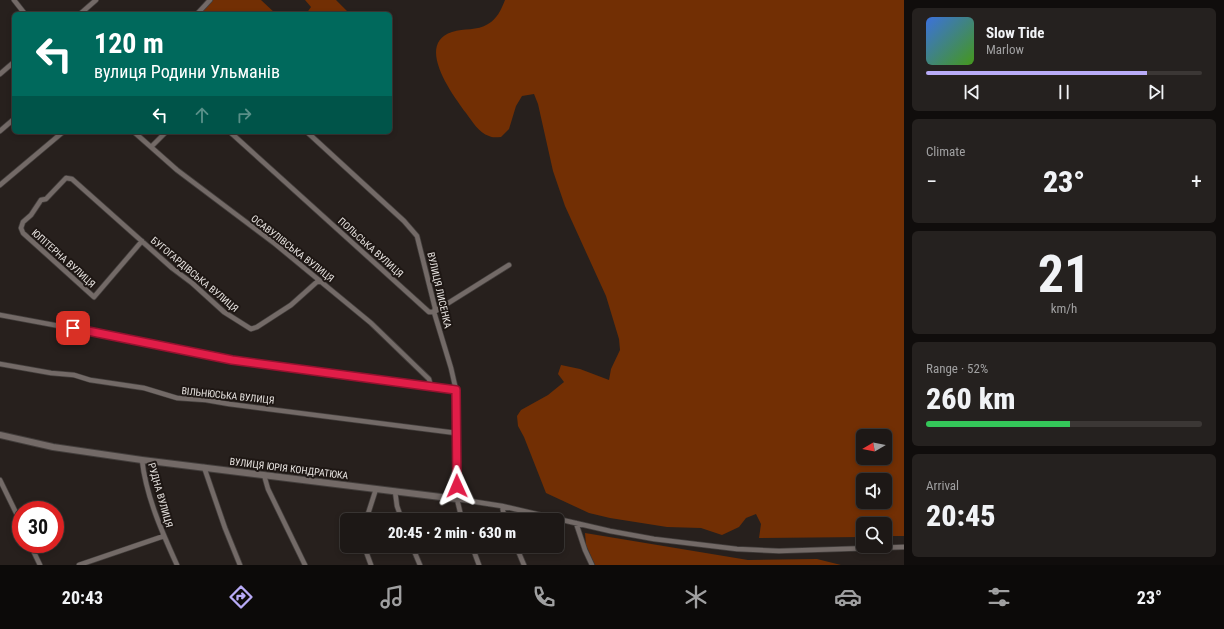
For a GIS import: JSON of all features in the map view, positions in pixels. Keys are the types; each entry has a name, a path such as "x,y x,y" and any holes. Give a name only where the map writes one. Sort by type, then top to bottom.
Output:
{"street":[{"path":"14,0 23,12"},
{"path":"82,12 96,0"},
{"path":"199,12 210,0"},
{"path":"0,74 12,64"},
{"path":"0,131 12,121"},
{"path":"0,185 61,134"},
{"name":"ОСАВУЛІВСЬКА ВУЛИЦЯ","path":"136,134 177,170 274,243 377,328 429,379 431,387"},
{"path":"151,147 164,134"},
{"name":"ПОЛЬСЬКА ВУЛИЦЯ","path":"232,134 274,173 389,274 420,305 429,312 434,312"},
{"name":"ВУЛИЦЯ ЛИСЕНКА","path":"309,134 404,221 417,236 435,308 434,312 456,390 457,499 460,513"},
{"name":"БУГОГАРДІВСЬКА ВУЛИЦЯ","path":"66,178 72,179 224,312 251,329 258,327 291,305 319,280"},
{"name":"ЮПІТЕРНА ВУЛИЦЯ","path":"66,178 46,199 41,200 31,215 23,222 21,228 23,234 94,297 142,241"},
{"path":"434,312 509,265"},
{"path":"0,315 183,349 232,360 456,390"},
{"name":"ВІЛЬНЮСЬКА ВУЛИЦЯ","path":"0,364 144,388 177,398 206,400 456,433"},
{"name":"ВУЛИЦЯ ЮРІЯ КОНДРАТЮКА","path":"0,436 53,447 142,460 395,491 502,506 654,539 737,549 779,551 904,547"},
{"name":"РУДНА ВУЛИЦЯ","path":"142,460 143,471 150,496 164,536 177,565"},
{"path":"204,467 225,528 240,565"},
{"path":"264,475 268,489 305,565"},
{"path":"0,480 12,505"},
{"path":"368,513 376,489"},
{"path":"395,491 400,513"},
{"path":"502,506 503,513"},
{"path":"576,523 585,550 592,565"},
{"name":"РУДНА ВУЛИЦЯ","path":"79,565 164,536"},
{"path":"34,553 40,565"},
{"path":"367,553 371,565"},
{"path":"415,553 420,565"},
{"path":"475,553 480,565"},
{"path":"519,553 524,565"}],"shaded area":[{"path":"212,0 261,0 274,12 203,12"},
{"path":"305,0 336,0 348,12 307,12 311,7"},
{"path":"505,0 904,0 904,536 892,536 892,517 856,517 856,537 759,538 761,524 756,514 746,518 739,527 722,535 701,528 667,527 610,518 589,513 546,493 524,437 518,426 517,416 521,410 548,395 564,382 558,374 561,365 580,369 609,380 611,369 620,350 619,339 606,296 565,206 553,171 538,104 534,94 522,96 516,106 509,129 501,137 492,137 479,130 473,123 453,94 440,70 436,58 437,47 441,38 452,32 475,29 484,26 491,22 500,11"},
{"path":"585,533 748,560 817,559 841,565 595,565 586,545"}],"route":[{"path":"73,328 232,360 456,390 457,486"}]}
